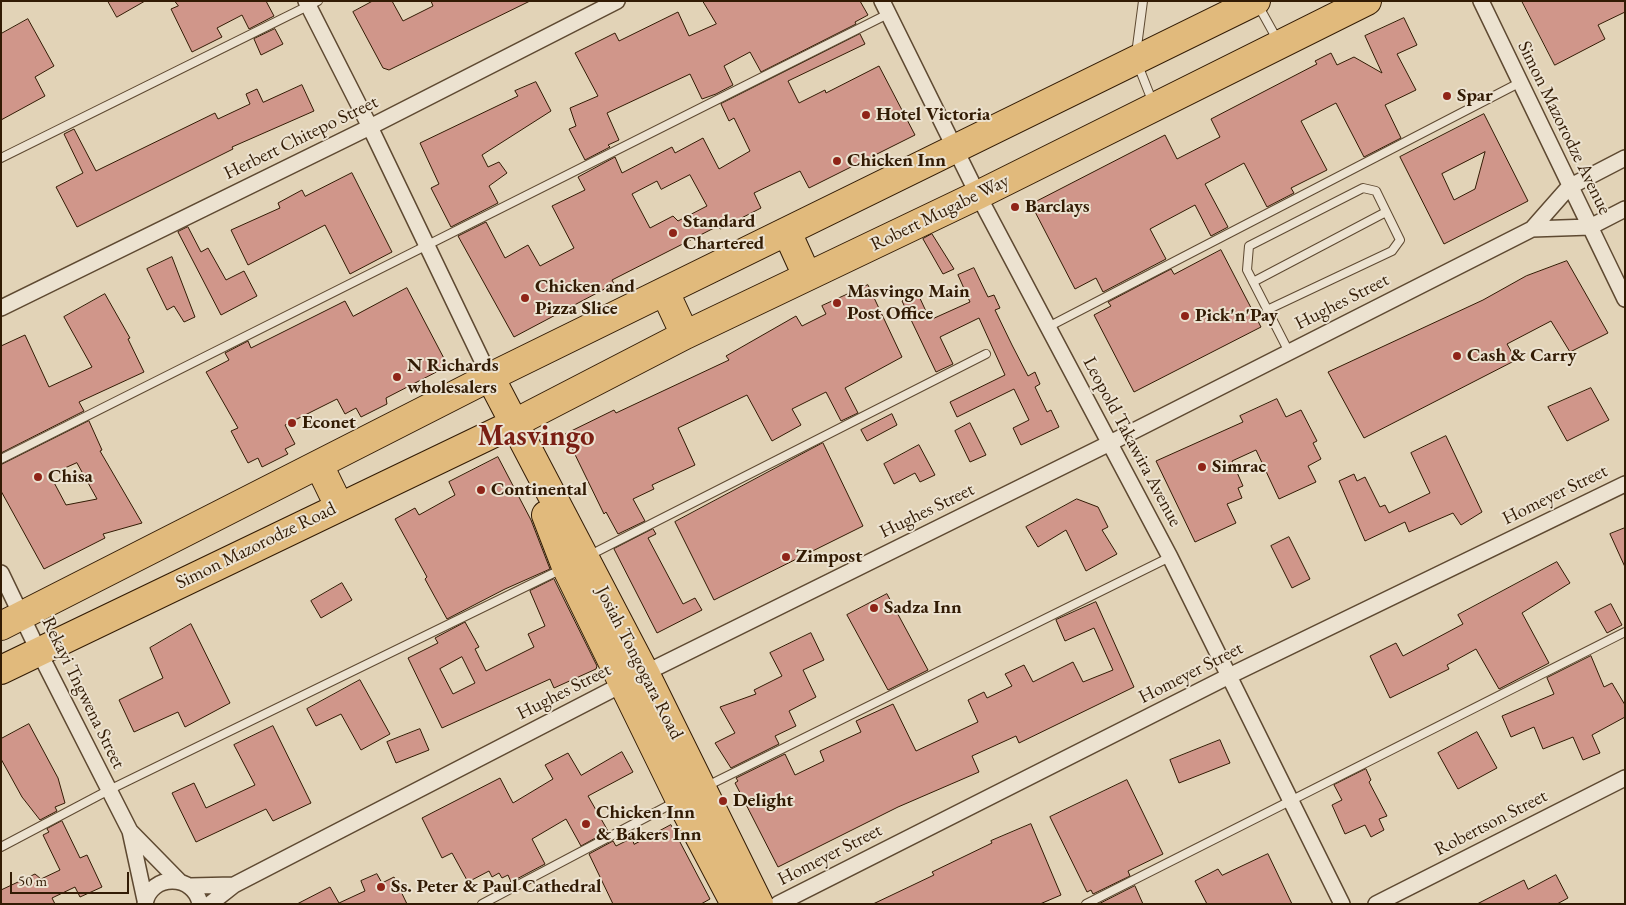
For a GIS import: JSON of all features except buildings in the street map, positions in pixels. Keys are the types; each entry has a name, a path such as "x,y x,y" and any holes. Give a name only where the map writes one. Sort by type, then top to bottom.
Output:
{"highway":[{"path":"12,620 490,378 788,232 955,147 1256,1"},
{"name":"Robert Mugabe Way","path":"513,424 685,335 978,195 1367,1"},
{"path":"788,232 807,276"},
{"path":"665,292 685,335"},
{"name":"Josiah Tongogara Road","path":"490,378 513,424 575,562 634,679 689,795 735,904"},
{"name":"Simon Mazorodze Road","path":"1,670 513,424"},
{"path":"319,465 339,506"},
{"path":"166,542 185,580"},
{"name":"Josiah Tongogara Road","path":"634,679 759,904"}],"street":[{"name":"Herbert Chitepo Street","path":"1,308 370,127 616,1"},
{"name":"Simon Mazorodze Avenue","path":"1481,1 1569,187 1625,299"},
{"path":"311,3 490,378"},
{"name":"Leopold Takawira Avenue","path":"885,7 978,195 1170,558 1342,904"},
{"path":"1532,229 1569,187 1625,158"},
{"path":"1532,229 1590,227 1625,209"},
{"name":"Hughes Street","path":"234,885 634,679 1532,229"},
{"name":"Homeyer Street","path":"778,904 1229,676 1625,484"},
{"name":"Rekayi Tngwena Street","path":"1,573 12,620 39,652 130,831"},
{"name":"Robertson Street","path":"1376,904 1625,778"},
{"path":"130,831 196,893 200,904"},
{"path":"130,831 145,902"},
{"path":"145,902 156,885 164,882 234,885"},
{"path":"210,904 234,885"}],"lane":[{"path":"1143,1 1136,58 1154,107"},
{"path":"1256,1 1280,45"},
{"path":"1,158 311,3"},
{"path":"1,459 427,246 885,7"},
{"path":"1048,327 1519,83"},
{"path":"1267,310 1392,251 1400,240 1376,191 1363,188 1249,246 1247,270 1253,282 1267,310 1288,352"},
{"path":"1253,282 1386,212"},
{"path":"1,847 109,790 575,562 986,354"},
{"path":"482,904 689,795 1170,558"},
{"path":"1086,904 1625,632"}],"place":[{"name":"Spar","path":"1447,96"},
{"name":"Hotel Victoria","path":"866,115"},
{"name":"Chicken Inn","path":"837,161"},
{"name":"Barclays","path":"1015,207"},
{"name":"Standard Chartered","path":"673,233"},
{"name":"Chicken and Pizza Slice","path":"525,298"},
{"name":"Masvingo Main Post Office","path":"837,303"},
{"name":"Pick'n'Pay","path":"1185,316"},
{"name":"Cash & Carry","path":"1457,356"},
{"name":"N Richards wholesalers","path":"397,377"},
{"name":"Econet","path":"292,423"},
{"name":"Simrac","path":"1202,467"},
{"name":"Chisa","path":"38,477"},
{"name":"Continental","path":"481,490"},
{"name":"Zimpost","path":"786,557"},
{"name":"Sadza Inn","path":"874,608"},
{"name":"Delight","path":"723,801"},
{"name":"Chicken Inn & Bakers Inn","path":"586,824"},
{"name":"Ss. Peter & Paul Cathedral","path":"381,887"}],"district":[{"name":"Masvingo","path":"536,437"}]}
